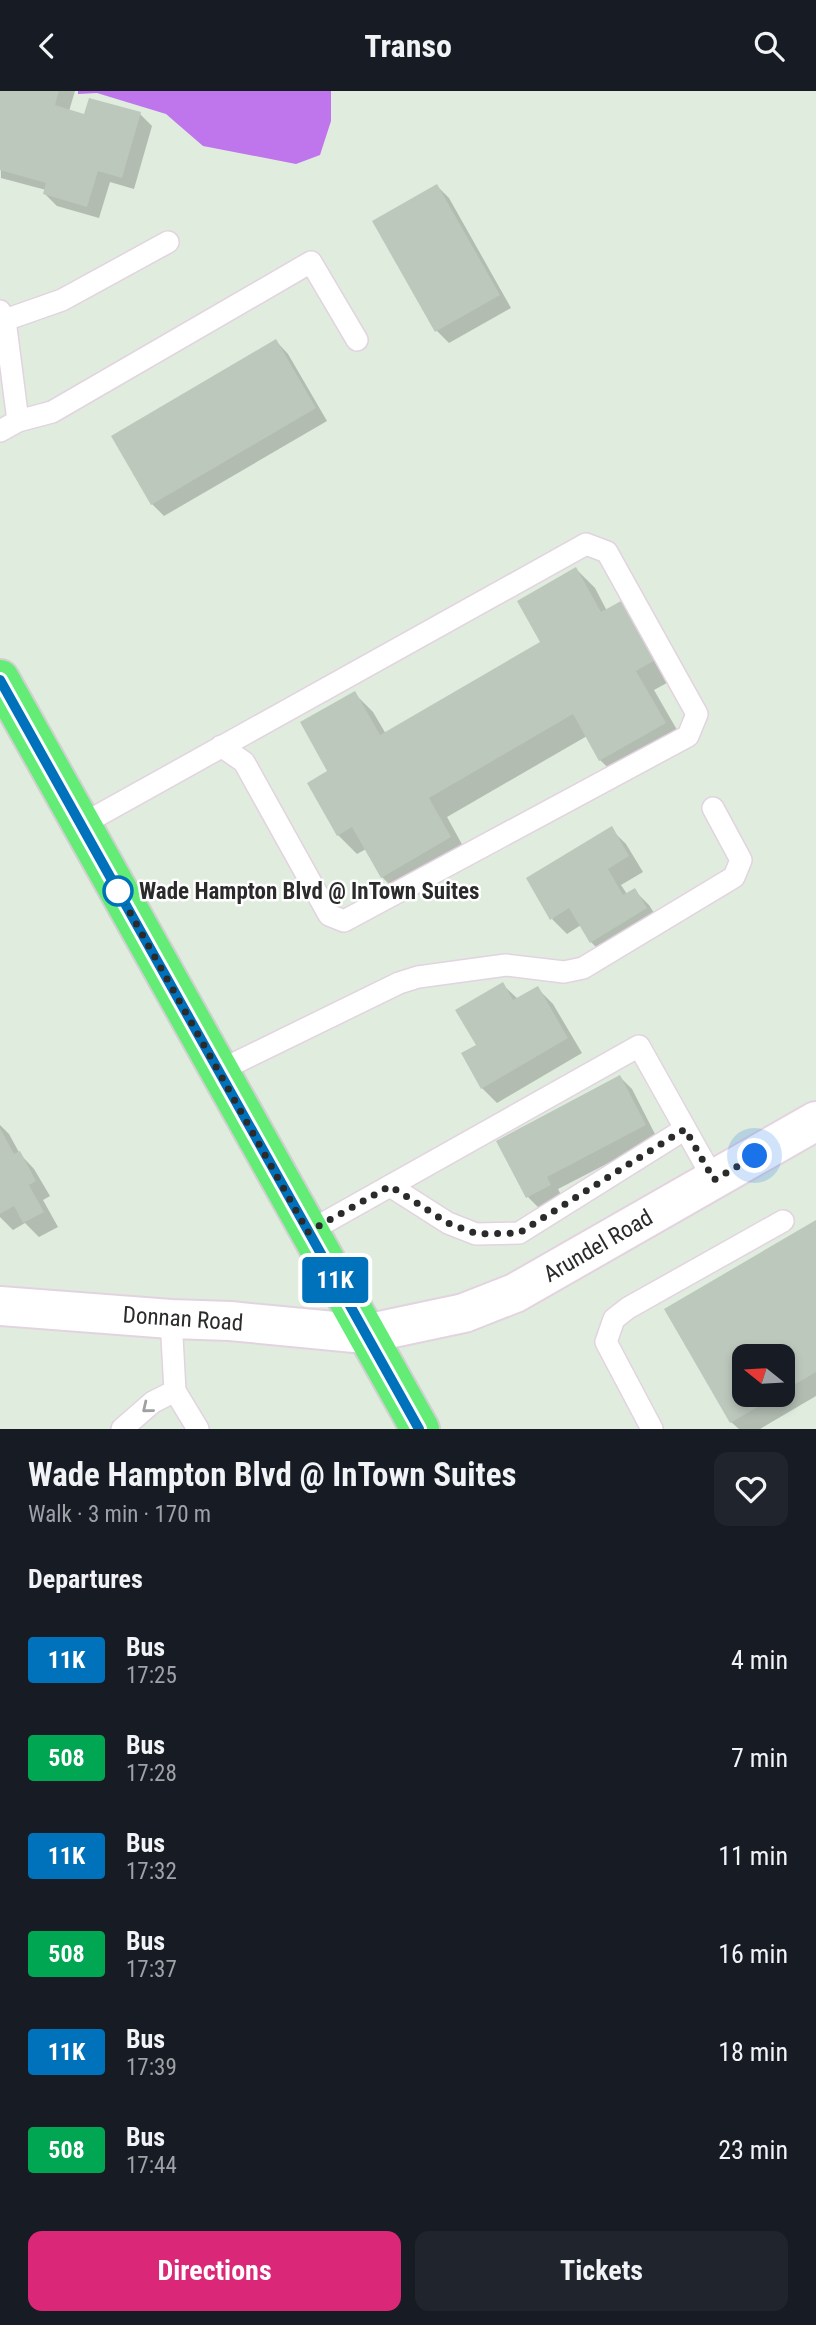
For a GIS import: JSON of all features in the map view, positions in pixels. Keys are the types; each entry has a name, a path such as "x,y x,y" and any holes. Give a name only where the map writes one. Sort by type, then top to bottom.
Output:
{"main road":[{"path":"0,680 419,1429"}],"street":[{"name":"Arundel Road","path":"365,1334 464,1313 515,1293 816,1121"},
{"name":"Donnan Road","path":"0,1306 230,1321 365,1334"}],"lane":[{"path":"168,242 62,300 2,316 9,426 52,412 311,262 358,339"},
{"path":"81,825 221,746 586,544 607,552 696,714 688,736 344,921 328,915 244,762 221,746"},
{"path":"219,1071 399,983 418,977 506,965 564,972 583,968 734,877 741,860 713,808"},
{"path":"308,1232 639,1046 714,1180"},
{"path":"390,1186 448,1223 477,1234 519,1233 685,1129"},
{"path":"652,1429 606,1342 614,1319 628,1308 783,1221"},
{"path":"171,1319 175,1391 198,1429"},
{"path":"122,1429 153,1402 175,1391"}],"shaded area":[{"path":"78,91 331,91 331,121 320,155 296,164 203,146 166,114 97,93 78,94"}],"building":[{"path":"0,91 59,91 55,105 84,114 89,98 141,112 122,178 98,171 87,207 43,194 46,183 0,170"},
{"path":"437,184 500,295 435,332 372,221"},
{"path":"276,339 316,408 151,505 111,436"},
{"path":"576,567 601,612 623,600 657,659 636,671 666,723 599,761 573,714 429,798 451,837 381,878 352,827 337,836 307,783 327,771 300,722 355,691 380,735 540,642 517,601"},
{"path":"612,826 629,856 608,869 623,895 635,888 647,908 590,943 569,908 550,920 526,878"},
{"path":"503,982 513,1000 538,986 568,1038 481,1089 461,1053 476,1045 455,1010"},
{"path":"620,1075 646,1125 547,1177 551,1185 526,1198 496,1141"},
{"path":"0,1128 14,1154 20,1151 36,1181 29,1185 44,1212 23,1223 14,1206 0,1214"},
{"path":"816,1220 816,1372 795,1384 795,1344 732,1344 732,1407 757,1407 730,1423 664,1309"}],"bus line":[{"name":"11K","path":"0,680 419,1429"}],"place":[{"name":"Wade Hampton Blvd @ InTown Suites","path":"118,891"}],"route":[{"path":"118,891 308,1232 390,1186 448,1223 477,1234 519,1233 685,1129 714,1180 755,1156"}]}
